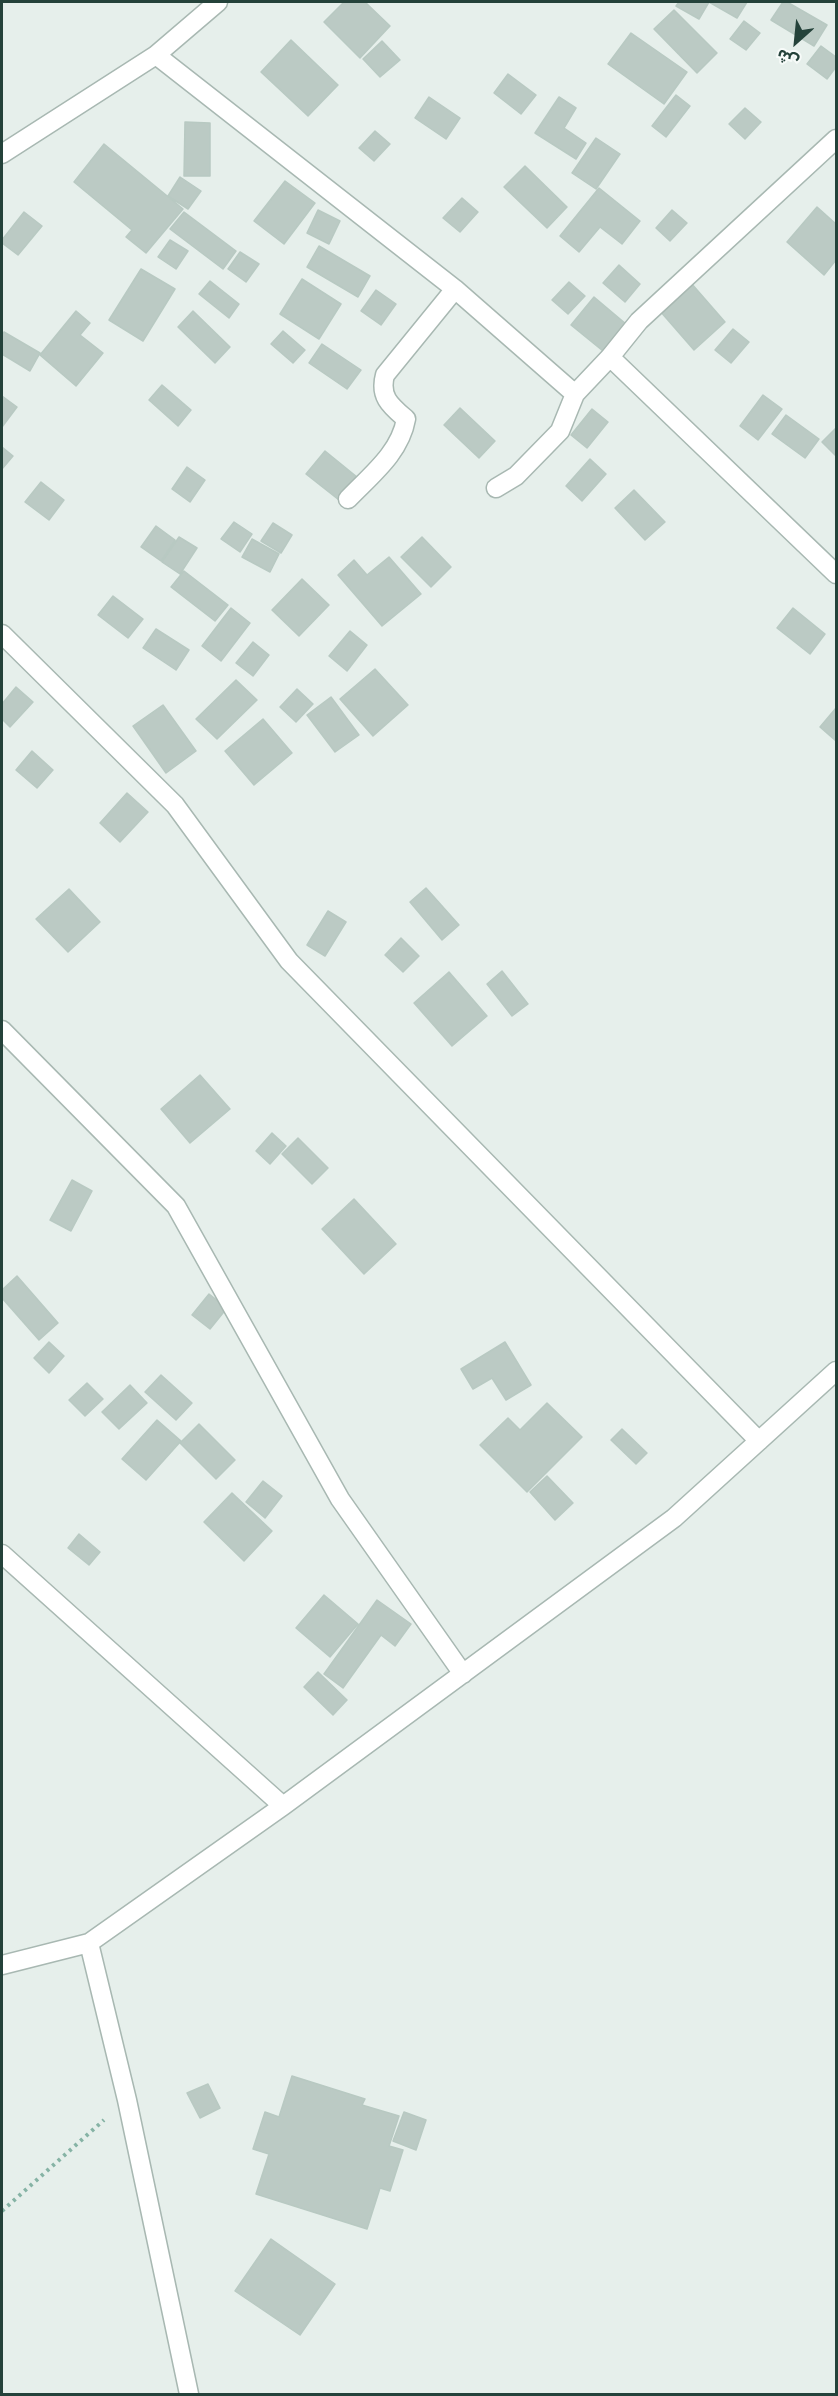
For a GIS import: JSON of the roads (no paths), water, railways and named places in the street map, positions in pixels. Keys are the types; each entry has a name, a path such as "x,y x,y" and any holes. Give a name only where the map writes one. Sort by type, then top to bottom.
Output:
{"street":[{"path":"2,154 156,55 218,2"},
{"path":"156,55 455,289 575,394"},
{"path":"496,488 516,476 560,430 575,394 610,357 639,321 837,140"},
{"path":"348,499 393,452 403,434 406,420 388,404 383,395 382,384 385,375 455,289"},
{"path":"610,357 837,574"},
{"path":"2,634 175,805 289,962 759,1441"},
{"path":"2,1030 176,1206 340,1499 463,1674"},
{"path":"2,1965 89,1943 283,1806 674,1518 837,1371"},
{"path":"2,1554 283,1806"},
{"path":"89,1943 127,2100 189,2394"}]}
